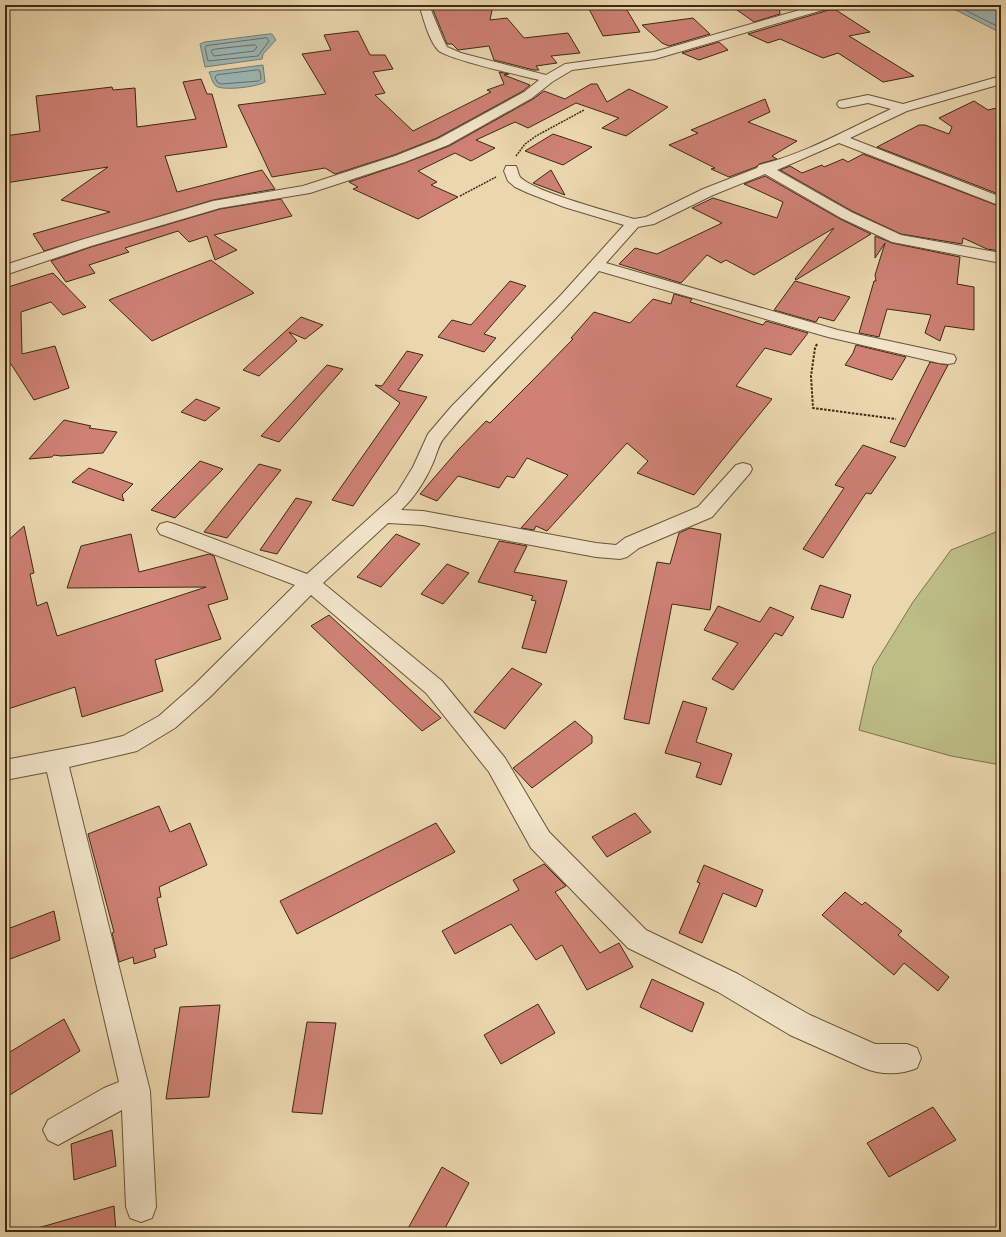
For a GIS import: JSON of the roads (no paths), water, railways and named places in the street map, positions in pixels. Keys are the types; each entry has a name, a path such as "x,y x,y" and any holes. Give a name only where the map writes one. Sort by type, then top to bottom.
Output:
{"street":[{"path":"424,5 437,39 443,49 457,55 548,79"},
{"path":"5,270 86,243 211,206 305,190 400,159 443,142 528,95 548,79 569,67 655,55 829,5"},
{"path":"511,169 513,178 522,185 563,201 633,223 649,221 708,192 764,168 807,153 903,108 1001,80"},
{"path":"843,104 868,99 903,108"},
{"path":"838,138 1001,202"},
{"path":"764,168 846,215 897,239 1001,258"},
{"path":"5,770 129,744 167,722 202,690 310,583 404,497 422,467 434,438 567,298 633,223"},
{"path":"596,265 824,332 948,359"},
{"path":"385,516 423,518 596,550 620,552 632,543 705,512 743,469"},
{"path":"167,529 310,583 434,687 497,765 540,840 637,939 728,983 800,1025 874,1058 907,1058"},
{"path":"56,760 106,972 136,1091 141,1207"},
{"path":"58,1130 114,1098 136,1091"}],"water":[{"path":"1001,5 1001,33 948,6"},
{"path":"272,34 276,40 263,54 262,59 205,67 200,44 205,42"},
{"path":"263,65 265,82 248,87 225,88 216,86 209,72"}]}
